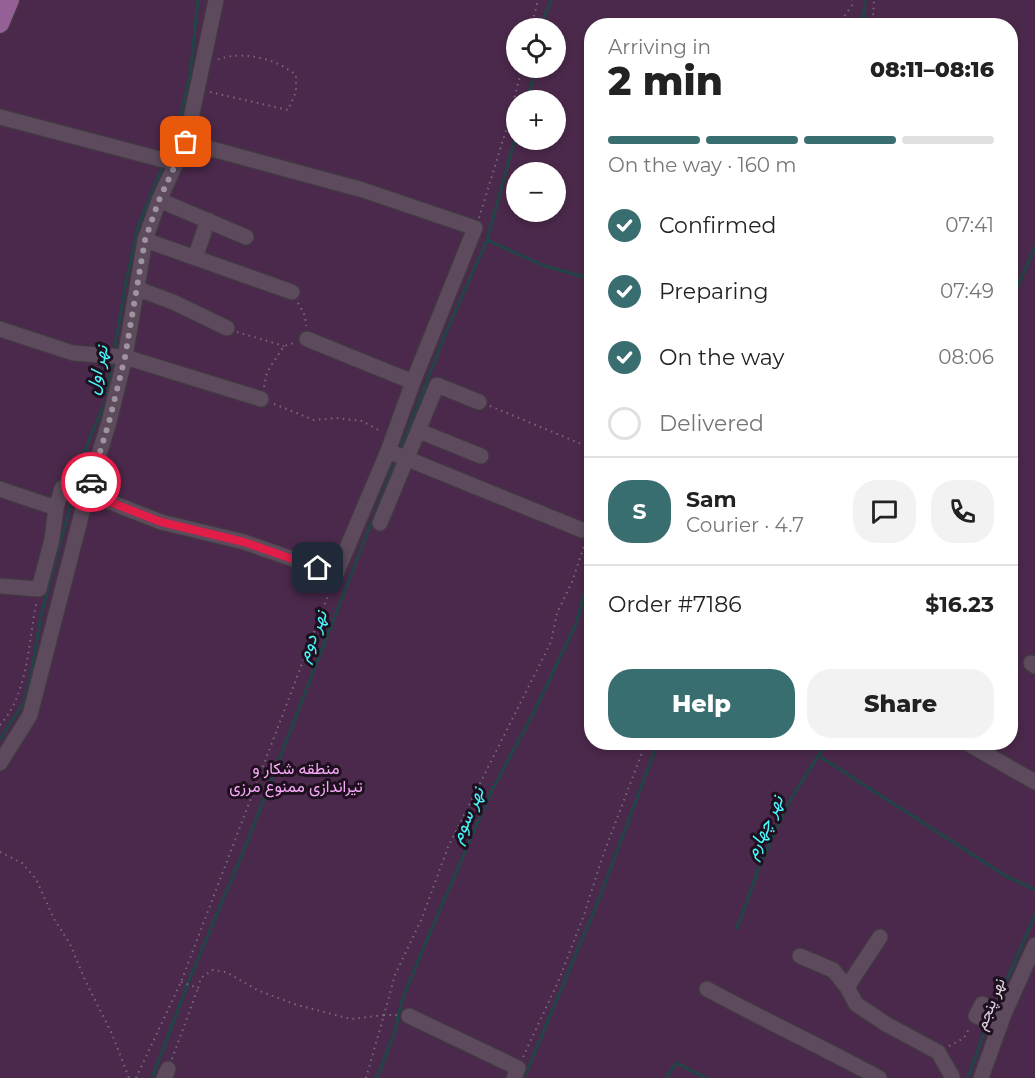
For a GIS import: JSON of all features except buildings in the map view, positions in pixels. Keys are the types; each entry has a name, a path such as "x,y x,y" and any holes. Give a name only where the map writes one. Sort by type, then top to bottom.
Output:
{"main road":[{"path":"0,24 10,0"}],"street":[{"path":"0,763 30,715 48,644 79,491 109,422 115,356 138,289 145,240 159,200 167,161 186,142 216,0"},
{"path":"0,117 167,161"},
{"path":"186,142 363,190 475,228 413,382 380,523"},
{"path":"159,200 246,237"},
{"path":"195,258 208,220"},
{"path":"145,240 292,292"},
{"path":"138,289 173,302 227,328"},
{"path":"0,328 73,352 115,356 261,399"},
{"path":"307,339 413,382"},
{"path":"0,586 39,589 62,488 79,491 161,522 244,542 336,574 397,452 419,431 437,385 479,402"},
{"path":"419,431 481,456"},
{"path":"397,452 582,530"},
{"path":"0,489 56,508"},
{"path":"979,750 1035,782"},
{"path":"847,987 880,937"},
{"name":"نهر پنجم","path":"981,1078 992,1017 1035,945"},
{"path":"800,956 833,970 847,987 856,1004 886,1024 938,1052 951,1078"},
{"path":"707,989 765,1020 818,1044 879,1078"},
{"path":"409,1016 516,1073"}],"path":[{"path":"534,18 538,0"},
{"path":"843,18 852,5 852,0"},
{"path":"872,18 874,0"},
{"path":"197,89 288,110 296,92 296,75 286,68 260,58 230,55 202,65"},
{"path":"475,228 507,127 519,78"},
{"path":"227,328 284,346 307,339 305,316 292,292"},
{"path":"284,346 267,372 261,399 314,420 336,418 362,421 397,452"},
{"path":"479,402 584,444"},
{"path":"582,530 584,541"},
{"path":"366,1078 395,975 422,918 448,847 551,642 557,613 572,582 584,549"},
{"path":"136,1078 182,983 336,574"},
{"path":"0,725 8,716 19,688 27,659 39,589"},
{"path":"516,1073 558,982 643,750"},
{"path":"0,852 22,863 36,879 54,919 70,944 112,1034 129,1078"},
{"path":"166,1074 201,978 212,970 226,972 257,990 297,1005 351,1019 392,1014"},
{"path":"182,983 198,988"},
{"path":"938,1052 964,1038 992,1017"}],"green space":[{"name":"منطقه شکار و تیراندازی ممنوع مرزی","path":"0,0 1035,0 1035,1078 0,1078"}],"waterway":[{"name":"نهر اول","path":"167,156 178,128 190,75 198,0"},
{"name":"نهر دوم","path":"544,18 551,0"},
{"name":"نهر سوم","path":"863,18 865,0"},
{"name":"نهر دوم","path":"530,90 533,78"},
{"name":"نهر دوم","path":"400,450 447,330 487,240 512,150"},
{"name":"نهر اول","path":"114,352 138,226 163,165"},
{"path":"487,240 542,265 584,277"},
{"name":"نهر چهارم","path":"1018,285 1035,247"},
{"name":"نهر اول","path":"75,487 87,445 106,400 112,362"},
{"name":"نهر دوم","path":"152,1078 192,973 244,850 396,459"},
{"name":"نهر اول","path":"0,739 23,704 31,675 41,616 73,496"},
{"name":"نهر سوم","path":"377,1078 395,1031 401,1003 420,956 491,792 534,712 576,624 584,595"},
{"path":"524,1078 599,899 655,750"},
{"name":"نهر چهارم","path":"737,928 760,865 789,802 822,750"},
{"path":"819,756 1006,876 1035,890"},
{"path":"996,1004 1035,915"},
{"path":"968,1078 986,1027"},
{"name":"نهر چهارم","path":"666,1078 676,1063 706,1078"}],"way so far":[{"path":"91,482 125,357 145,240 159,200 186,142"}],"route":[{"path":"91,482 87,493 161,522 244,542 318,568"}]}
